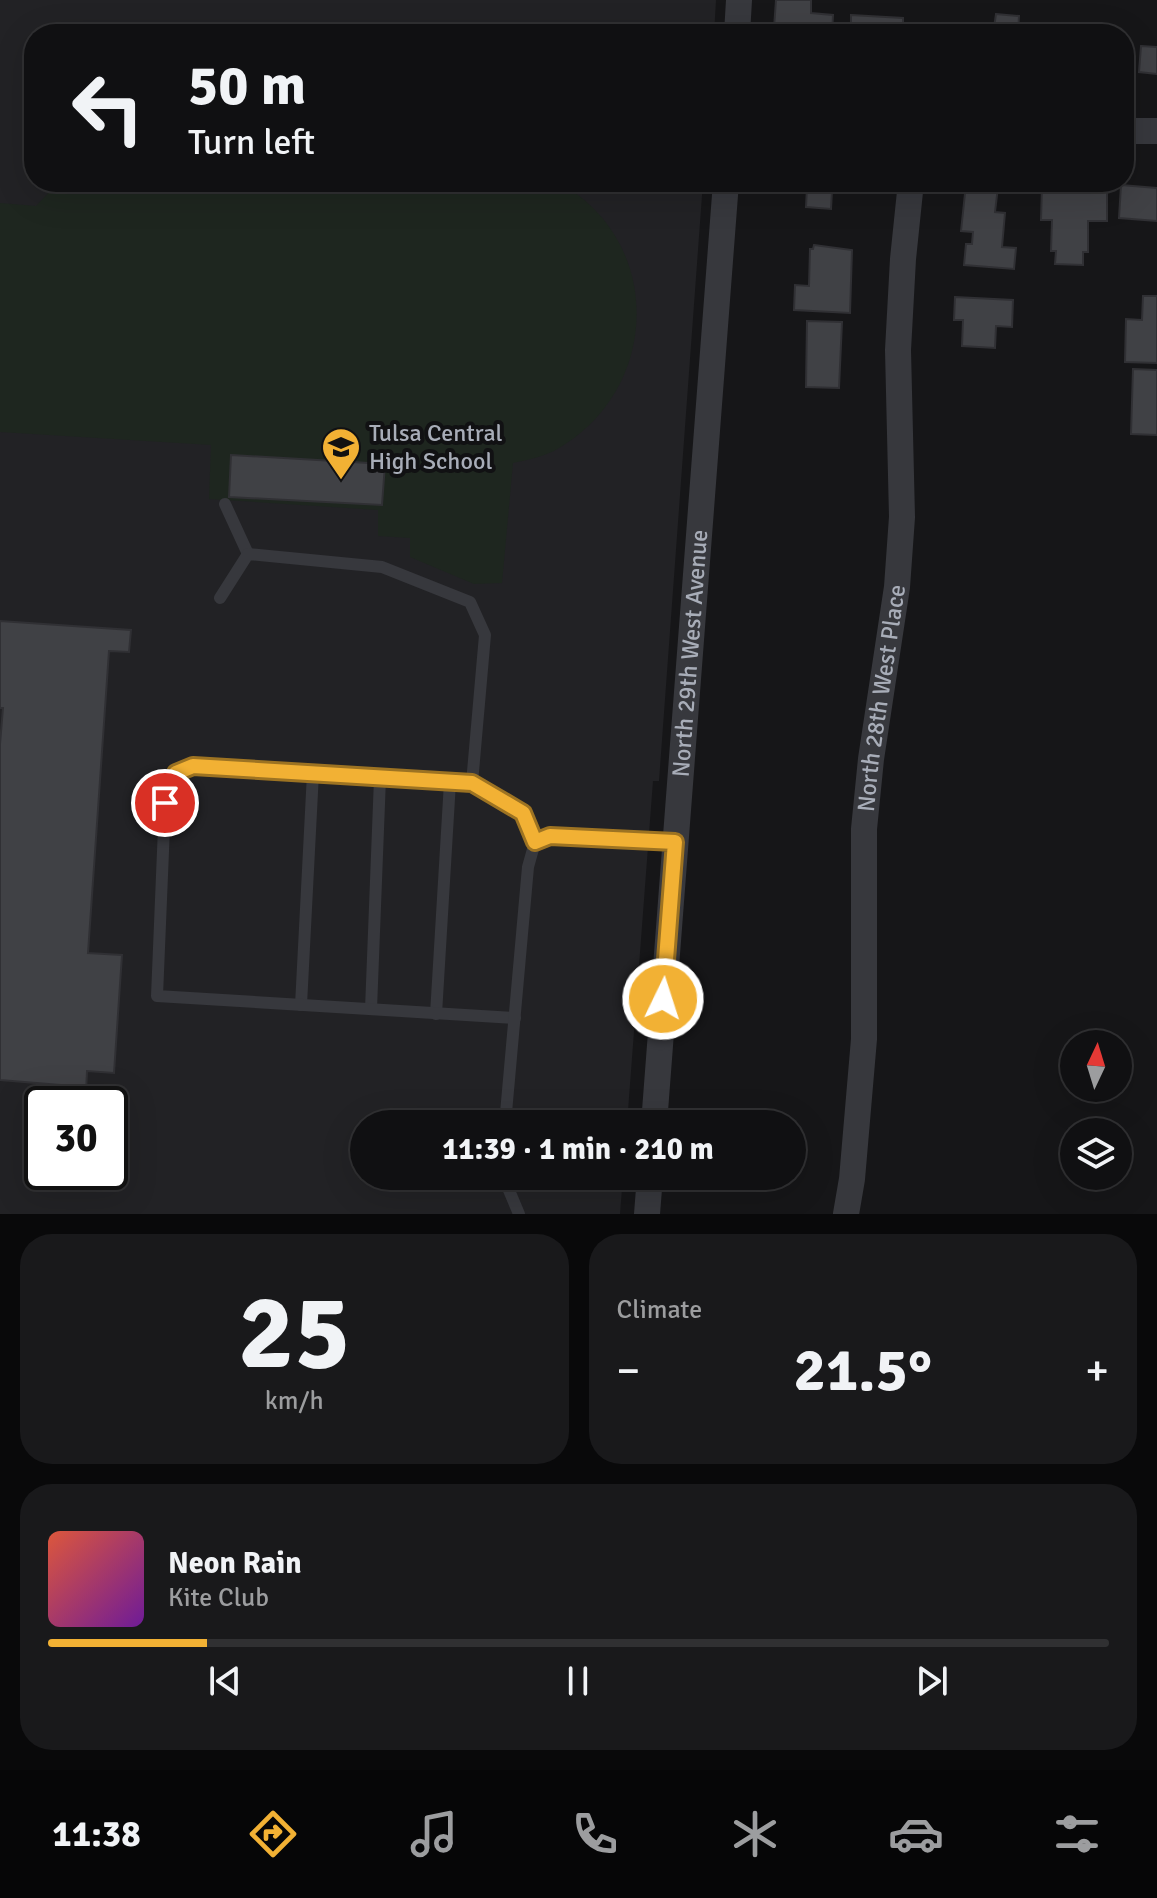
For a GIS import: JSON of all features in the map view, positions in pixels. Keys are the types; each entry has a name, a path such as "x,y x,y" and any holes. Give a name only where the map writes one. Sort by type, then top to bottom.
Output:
{"street":[{"path":"738,24 739,0"},
{"path":"1134,131 1157,131"},
{"name":"North 29th West Avenue","path":"655,1110 725,192"},
{"name":"North 28th West Place","path":"846,1214 864,1039 864,829 871,759 897,587 902,517 898,350 910,192"},
{"path":"647,1214 649,1190"}],"lane":[{"path":"225,504 248,554"},
{"path":"220,598 248,554"},
{"path":"248,554 382,567 470,602 485,635 472,783"},
{"path":"506,1110 515,1018 528,867 535,842 523,813 472,783 193,766 176,773 165,803 157,996 515,1018"},
{"path":"301,1005 313,773"},
{"path":"371,1009 380,778"},
{"path":"436,1014 450,782"},
{"path":"535,842 550,836 675,842"},
{"path":"509,1190 519,1214"}],"shaded area":[{"name":"Tulsa Central High School","path":"0,0 716,0 715,24 24,24 24,192 702,192 659,781 653,781 628,1110 350,1110 350,1190 622,1190 620,1214 0,1214"},
{"path":"49,192 571,192 593,208 618,241 632,278 637,317 631,356 615,393 589,425 554,451 513,463 502,583 474,584 410,557 410,538 378,536 378,510 209,499 211,445 0,432 0,203 36,206"}],"building":[{"path":"776,0 811,0 811,13 833,15 833,24 774,24"},
{"path":"996,14 1019,16 1018,24 994,24"},
{"path":"851,15 903,18 903,24 851,24"},
{"path":"1141,46 1157,47 1157,74 1139,72"},
{"path":"1134,186 1157,188 1157,221 1119,218 1121,192 1134,192"},
{"path":"807,192 832,192 831,209 806,207"},
{"path":"965,192 997,192 995,212 1005,213 1002,247 1016,248 1014,269 964,265 966,244 972,244 973,232 961,231"},
{"path":"1042,192 1107,192 1107,221 1088,221 1088,252 1083,252 1083,265 1055,264 1056,251 1051,251 1052,220 1041,220"},
{"path":"814,245 852,250 850,313 794,310 795,285 809,286 810,249"},
{"path":"1143,296 1157,296 1157,363 1125,362 1126,319 1142,320"},
{"path":"955,297 1013,300 1012,327 996,326 995,348 962,346 963,320 954,320"},
{"path":"807,321 842,322 839,388 806,387"},
{"path":"1133,369 1157,370 1157,435 1131,434"},
{"path":"231,455 385,464 382,505 229,497"},
{"path":"0,621 131,630 129,652 109,651 88,953 122,955 114,1073 87,1071 86,1086 0,1080 0,744 3,708 0,708"}],"place":[{"name":"Tulsa Central High School","path":"341,481"}],"route":[{"path":"165,803 176,773 193,766 472,783 523,813 535,842 550,836 675,842 663,999"}]}
